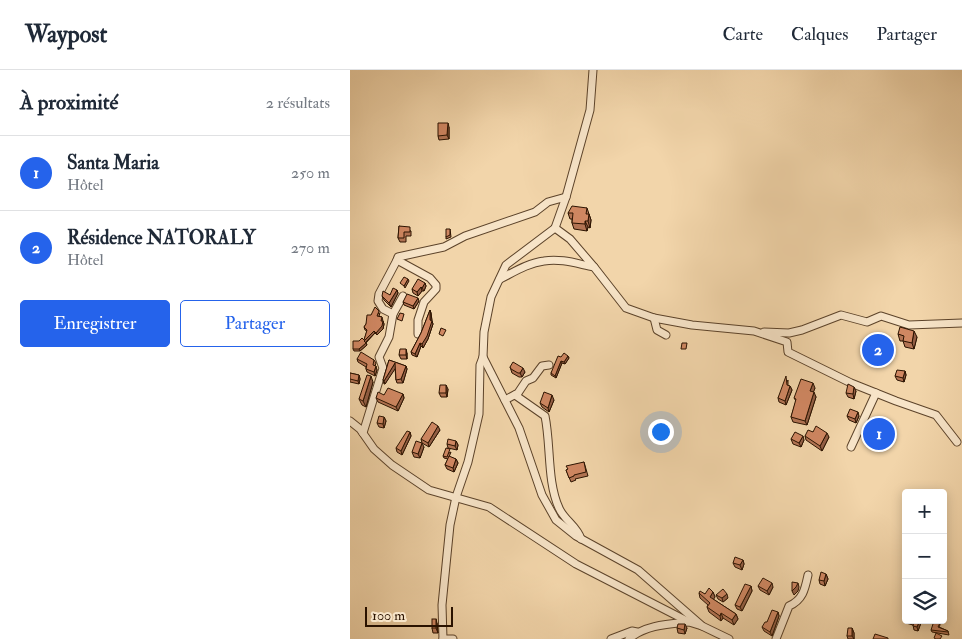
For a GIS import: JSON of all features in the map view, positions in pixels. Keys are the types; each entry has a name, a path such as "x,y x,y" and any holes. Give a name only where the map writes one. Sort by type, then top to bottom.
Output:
{"street":[{"path":"453,639 443,639 442,605 450,526 479,414 480,365 483,357 484,332 491,297 506,265 555,228 566,197 590,110 591,71"},
{"path":"393,314 383,309 378,301 378,294 398,257 444,247 465,236 535,212 548,202 566,197"},
{"path":"555,228 570,240 594,267 626,308 654,318 692,325 789,333 842,315 867,322 881,316 909,325 962,323"},
{"path":"397,260 430,278 436,285 436,289 424,302 418,320 418,334"},
{"path":"500,279 527,265 543,261 560,260 594,267"},
{"path":"363,433 383,368 379,357 390,337 393,314 403,296"},
{"path":"654,318 657,330 666,335"},
{"path":"754,331 787,342 788,352 876,393 936,415 957,442"},
{"path":"483,357 519,428 542,495 556,520 582,539 638,570 702,626"},
{"path":"505,400 518,393 526,381 533,378 542,366 549,365"},
{"path":"851,447 876,393"},
{"path":"515,394 545,416 554,494 560,510 578,530 582,539"},
{"path":"350,421 360,429 374,449 392,465 429,490 489,507 576,564 689,622 729,639"},
{"path":"776,639 789,606 799,601 803,594 808,575"},
{"path":"611,639 632,631 637,632 663,625 689,622"},
{"path":"629,639 637,632"}],"building":[{"path":"438,123 448,123 447,135 438,136"},
{"path":"572,206 587,208 586,214 589,214 588,221 585,221 585,224 572,223 573,213 568,213"},
{"path":"399,226 410,227 410,232 404,232 404,238 398,238"},
{"path":"446,229 450,229 450,235 446,237"},
{"path":"404,277 408,279 404,286 400,283"},
{"path":"418,279 425,283 417,292 412,289"},
{"path":"393,288 397,290 389,303 382,296 383,291 390,295"},
{"path":"407,294 418,298 413,306 403,302"},
{"path":"375,307 379,311 377,316 382,317 382,326 376,333 374,331 364,341 366,343 359,349 353,349 353,341 359,341 362,338 364,340 367,330 364,327 367,315 371,315"},
{"path":"430,310 430,320 432,321 427,336 422,344 420,343 415,354 411,352"},
{"path":"400,313 404,314 402,321 397,319"},
{"path":"900,327 914,331 912,343 903,341 904,336 898,334"},
{"path":"441,328 446,330 443,336 439,334"},
{"path":"682,343 687,343 686,349 681,349"},
{"path":"400,349 406,349 406,355 399,355"},
{"path":"361,352 374,360 373,365 376,366 374,372 366,369 367,364 357,359"},
{"path":"564,353 568,356 564,362 561,361 555,376 551,373 558,356 561,357"},
{"path":"389,360 406,366 401,379 396,380 395,363 383,380"},
{"path":"513,362 523,368 520,373 511,369 510,367"},
{"path":"897,370 905,371 903,378 895,376"},
{"path":"350,373 359,375 358,381 350,379"},
{"path":"367,375 371,376 363,401 359,399"},
{"path":"786,376 787,385 790,386 785,401 778,398"},
{"path":"801,379 813,383 810,391 814,392 805,421 791,417 796,399 794,398"},
{"path":"848,384 854,387 853,394 846,393"},
{"path":"440,385 446,385 446,393 439,393"},
{"path":"388,388 403,394 396,407 376,398 378,392 384,395"},
{"path":"544,392 552,395 548,408 540,403"},
{"path":"850,409 858,412 855,419 847,416"},
{"path":"379,416 384,417 383,424 377,423"},
{"path":"432,422 438,426 428,443 421,439"},
{"path":"816,426 827,433 820,446 805,436 808,430 813,432"},
{"path":"407,431 410,432 401,451 396,448"},
{"path":"795,432 803,436 799,443 791,439"},
{"path":"448,439 456,441 455,446 447,444"},
{"path":"416,441 422,443 418,454 412,452"},
{"path":"446,448 450,449 447,457 443,456"},
{"path":"449,456 456,459 453,468 445,465"},
{"path":"584,462 586,472 569,478 566,466"},
{"path":"735,557 743,560 740,565 733,563"},
{"path":"821,572 826,574 824,581 819,580"},
{"path":"763,578 772,583 767,591 758,586"},
{"path":"792,582 798,583 792,591"},
{"path":"745,584 751,586 740,607 735,605"},
{"path":"709,588 713,592 710,597 736,614 732,620 721,613 720,616 707,607 710,603 699,593 700,591 705,594"},
{"path":"723,589 727,594 722,598 716,595"},
{"path":"772,610 778,612 770,632 762,627 767,622"},
{"path":"432,619 436,619 436,628 432,628"},
{"path":"678,624 685,624 684,630 677,628"},
{"path":"933,624 940,624 938,627 948,632 931,630"},
{"path":"848,628 852,628 852,636 847,636"},
{"path":"936,633 942,636 940,639 934,638"},
{"path":"875,634 888,638 888,639 873,639"}],"place":[{"name":"Résidence NATORALY","path":"878,350"},
{"name":"Santa Maria","path":"879,434"}]}
